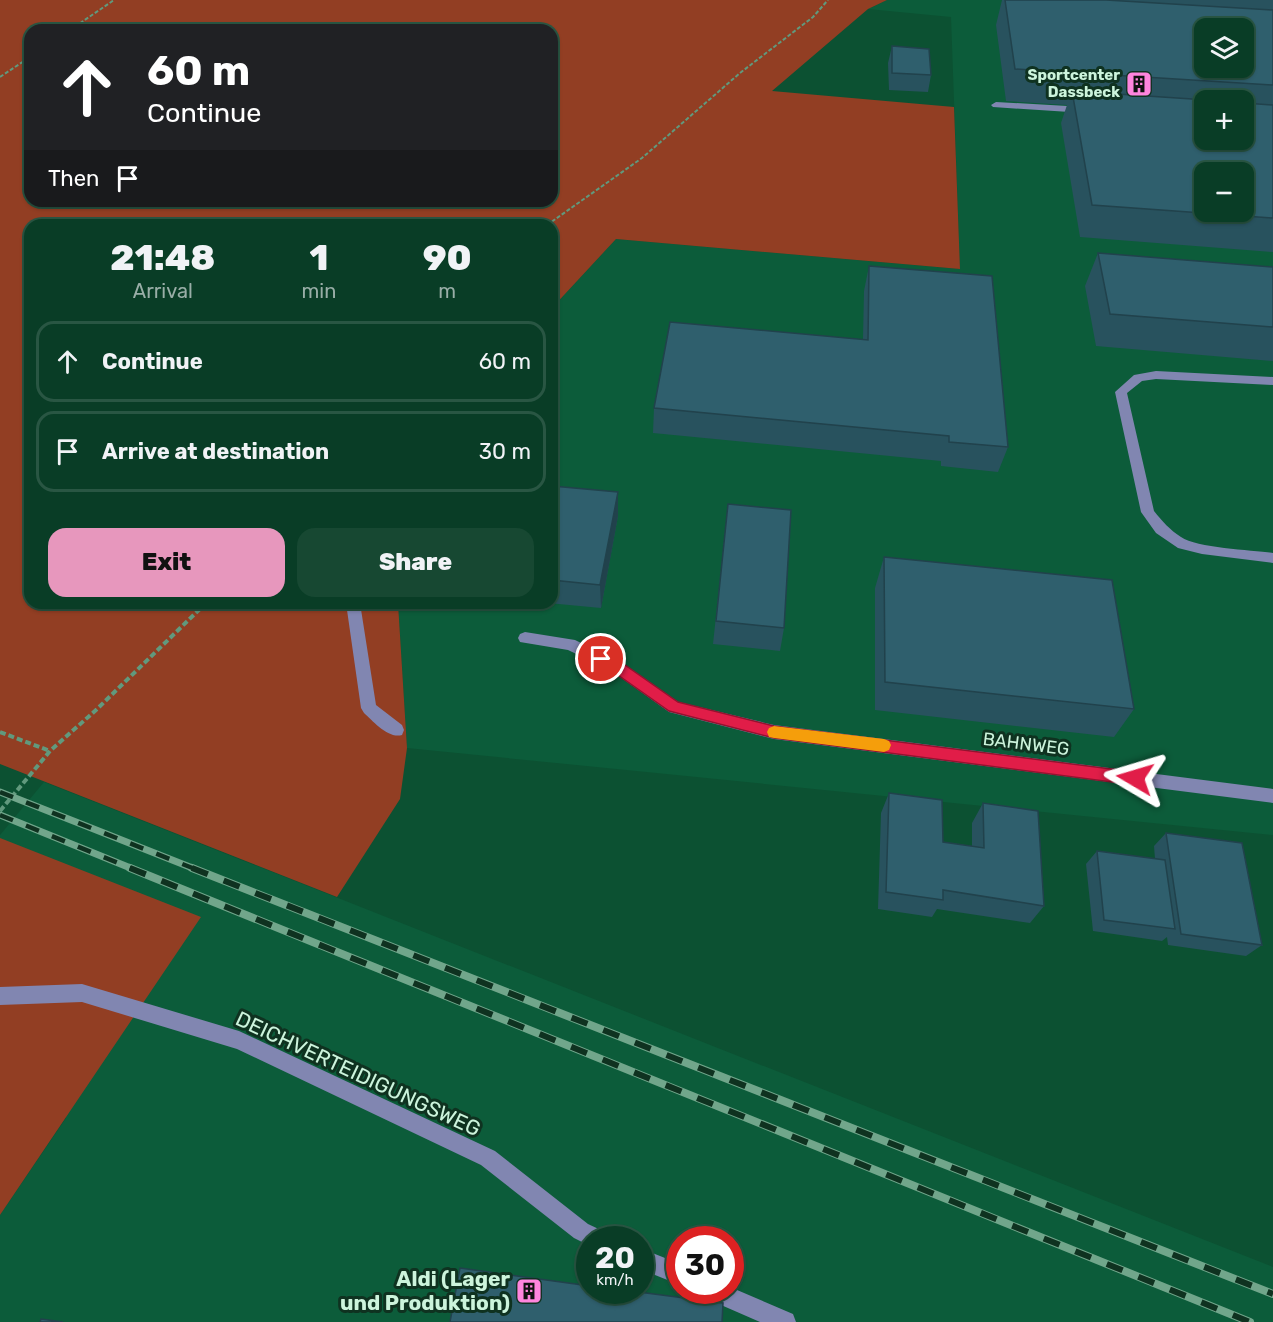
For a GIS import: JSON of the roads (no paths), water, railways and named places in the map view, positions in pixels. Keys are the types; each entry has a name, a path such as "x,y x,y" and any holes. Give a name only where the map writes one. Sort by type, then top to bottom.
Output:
{"street":[{"path":"996,105 1092,111"},
{"path":"1273,381 1156,375 1138,378 1121,392 1148,512 1161,529 1178,543 1202,549 1273,558"},
{"path":"354,609 369,708 396,730"},
{"name":"BAHNWEG","path":"525,638 570,644 617,667 674,707 774,732 1273,796"},
{"name":"DEICHVERTEIDIGUNGSWEG","path":"0,996 82,993 239,1040 488,1158 576,1227"},
{"path":"744,1304 786,1322"}],"railway":[{"path":"0,792 195,869"},
{"path":"0,815 133,869"},
{"path":"130,868 1250,1322"},
{"path":"192,868 1273,1294"}],"place":[{"name":"Sportcenter Dassbeck","path":"1139,84"},
{"name":"Aldi (Lager und Produktion)","path":"529,1291"}]}
